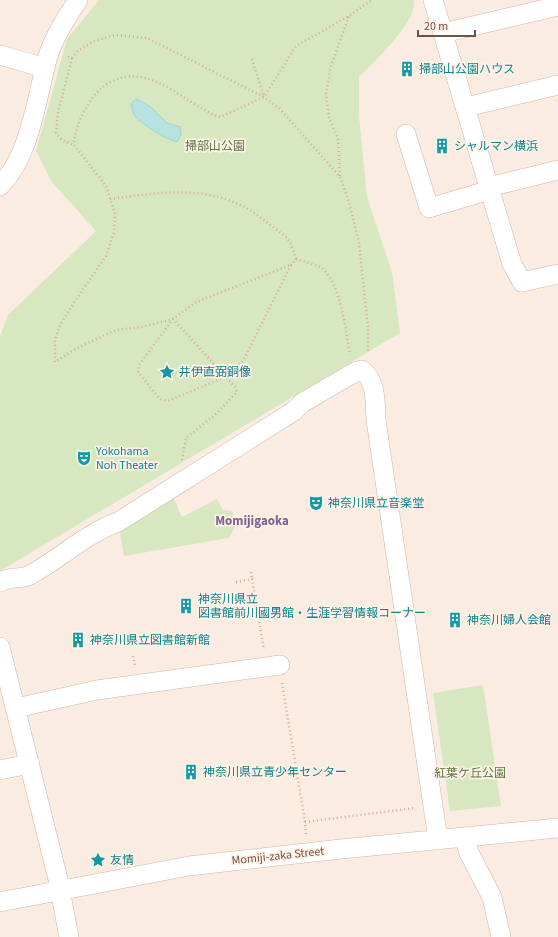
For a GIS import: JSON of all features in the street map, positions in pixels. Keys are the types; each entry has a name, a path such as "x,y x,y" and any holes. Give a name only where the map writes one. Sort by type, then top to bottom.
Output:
{"street":[{"path":"0,186 10,176 26,142 46,60 55,36 78,0"},
{"path":"433,0 512,264 522,282 558,274"},
{"path":"444,33 558,6"},
{"path":"0,55 46,60"},
{"path":"466,107 558,85"},
{"path":"406,134 429,208 490,188 558,170"},
{"path":"0,582 10,578 25,577 32,574 58,558 65,551 106,526 118,522 294,411 302,403 357,371 362,370 369,376 374,390 376,420 438,840"},
{"path":"0,647 61,892 69,937"},
{"path":"16,708 97,690 273,666"},
{"path":"0,770 30,764"},
{"name":"Momiji-zaka Street","path":"0,902 61,892 189,866 558,828"},
{"path":"465,837 468,851 492,897 502,937"}],"path":[{"path":"74,145 75,132 82,113 96,93 107,83 128,76 144,77 162,84 206,112 220,117 264,97 296,46 349,16 372,0"},
{"path":"349,16 331,66 326,94 329,118 338,139 340,177 349,202 359,243 368,328 368,360"},
{"path":"173,320 141,327 116,330 75,349 55,362 55,340 60,325 75,300 106,256 114,232 115,214 106,186 74,145 62,140 56,133 58,112 72,58 78,51 94,41 115,35 148,38 264,97 280,109 340,177"},
{"path":"46,60 72,58"},
{"path":"252,59 264,97"},
{"path":"110,199 167,192 208,194 247,208 287,238 291,244 296,259 323,270 340,301 351,357"},
{"path":"291,265 196,302 173,320 139,365 138,372 160,399 168,401 225,377 244,361 291,265 296,259"},
{"path":"173,320 235,387 237,392 215,415 186,438 181,467"},
{"path":"251,572 273,666"},
{"path":"236,582 252,579"},
{"path":"284,690 305,822 306,838"},
{"path":"305,822 422,807"}],"green space":[{"name":"掃部山公園","path":"99,0 414,0 413,9 409,19 402,30 394,41 359,77 359,116 367,197 392,272 400,333 0,571 0,336 8,315 96,231 51,181 36,151 67,39"},
{"path":"192,484 194,487 174,499 182,517 217,499 223,510 232,511 236,525 229,538 124,556 119,528"},
{"name":"紅葉ケ丘公園","path":"483,685 501,806 450,811 433,693"}],"water":[{"path":"136,99 151,107 167,123 180,127 181,135 177,142 154,131 136,117 131,104"}],"place":[{"name":"掃部山公園ハウス","path":"407,69"},
{"name":"シャルマン横浜","path":"442,146"},
{"name":"井伊直弼銅像","path":"167,372"},
{"name":"Yokohama Noh Theater","path":"84,458"},
{"name":"神奈川県立音楽堂","path":"316,503"},
{"name":"神奈川県立 図書館前川國男館・生涯学習情報コーナー","path":"186,606"},
{"name":"神奈川婦人会館","path":"455,620"},
{"name":"神奈川県立図書館新館","path":"78,640"},
{"name":"神奈川県立青少年センター","path":"191,772"},
{"name":"友情","path":"98,860"}],"district":[{"name":"Momijigaoka","path":"252,521"}]}
